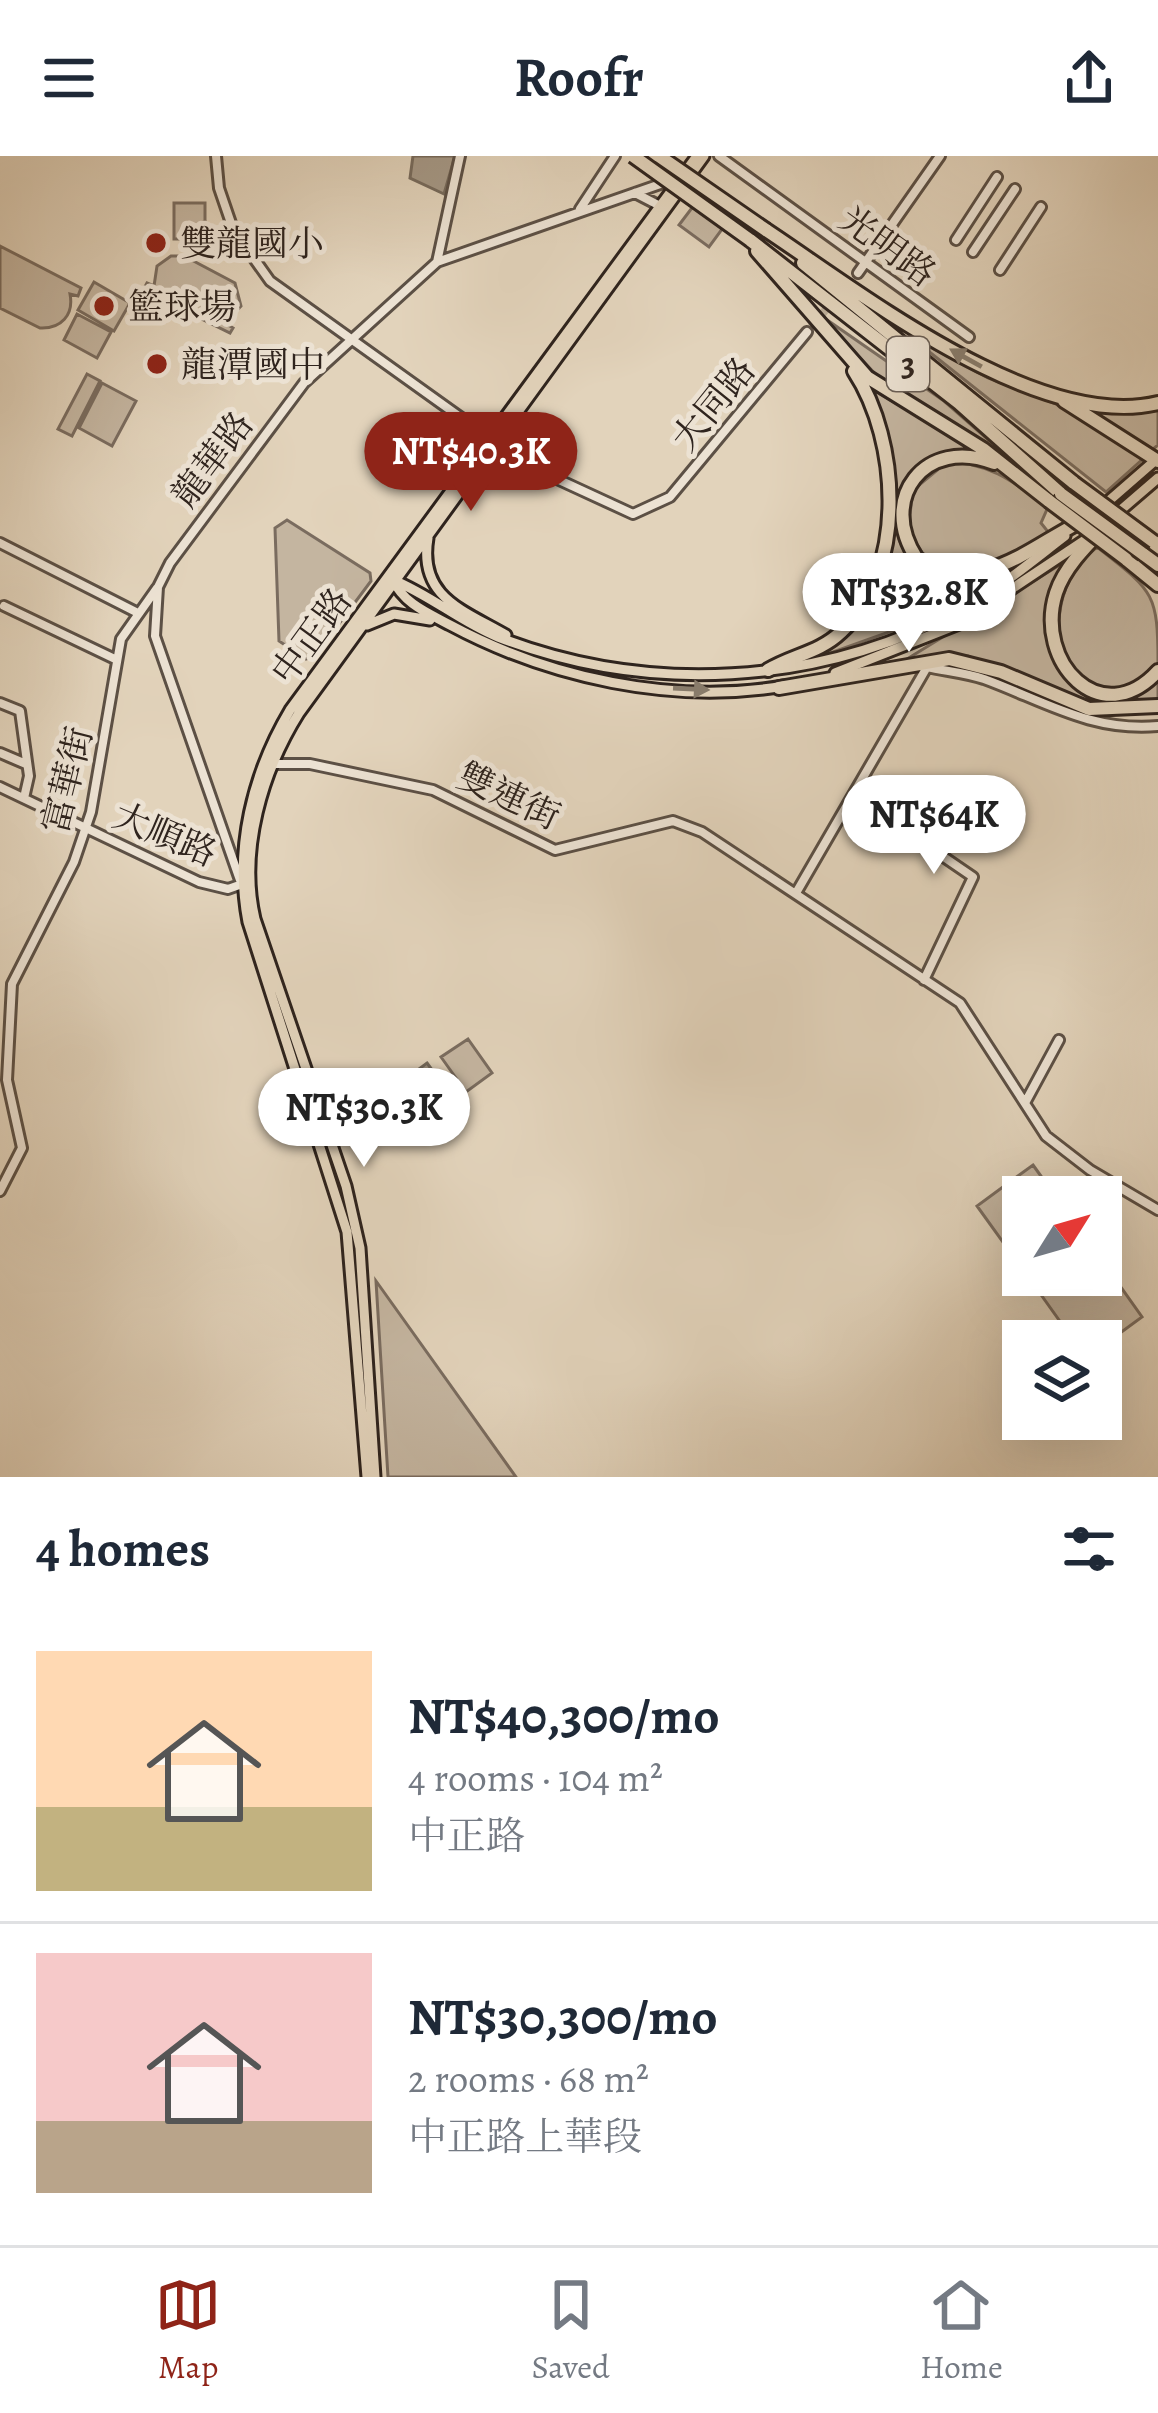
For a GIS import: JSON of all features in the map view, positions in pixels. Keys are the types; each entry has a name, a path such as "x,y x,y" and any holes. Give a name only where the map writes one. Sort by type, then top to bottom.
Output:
{"highway":[{"name":"3","path":"633,156 750,240 958,403 1055,498 1158,565"},
{"name":"3","path":"659,156 766,230 1074,483 1156,544"},
{"path":"766,230 951,350 1116,429 1158,460"},
{"path":"750,240 837,345 884,390 1055,498 1158,585"},
{"path":"768,670 813,653 842,632 876,581 888,504 886,454 872,404 837,345"},
{"path":"1036,388 1084,400 1158,403"},
{"path":"1012,470 961,454 934,462 915,478 904,500 902,527 917,559 948,573 986,572 1093,515"},
{"path":"1118,512 1057,588 1051,619 1054,648 1068,674 1102,693 1136,689 1158,671"},
{"path":"1129,562 1158,597"},
{"path":"779,688 950,659 1001,672 1089,709 1158,706"}],"main road":[{"name":"中正路","path":"243,884 268,763 290,710 700,156"},
{"name":"中正路","path":"268,763 492,440"},
{"path":"393,580 493,635 608,670 650,674 768,670 841,659 936,622 981,598 1158,460"},
{"path":"354,636 368,623 404,614 548,668 625,684 712,690 779,688 886,657 959,624 1030,581 1158,478"},
{"path":"439,519 425,555 432,588 532,649"},
{"path":"393,580 401,596 475,641"},
{"path":"243,884 346,1186 360,1248 371,1477"}],"street":[{"name":"大同路","path":"216,156 224,209 252,261 270,281 492,440 617,511 654,509 682,483 807,332"},
{"path":"437,262 460,156"},
{"path":"579,210 615,156"},
{"name":"光明路","path":"719,156 861,269 968,337"},
{"path":"861,269 940,156"},
{"path":"956,240 998,176"},
{"name":"龍華路","path":"243,884 159,654 154,619 158,587 182,543 280,413 352,337 437,262 579,210 678,185"},
{"path":"973,252 1015,189"},
{"path":"633,193 661,206"},
{"path":"1000,270 1041,206"},
{"path":"0,543 136,612"},
{"name":"富華街","path":"0,1191 22,1148 7,1080 12,984 65,885 84,829 115,692 117,660 136,612 158,587"},
{"path":"4,606 117,660"},
{"path":"796,893 856,797 927,667 984,679 1061,714 1121,729 1158,726"},
{"path":"0,703 20,712 28,765 24,798"},
{"path":"0,753 28,765"},
{"name":"雙連街","path":"268,763 310,764 433,790 556,850 673,821 686,824 969,1012 1046,1136 1090,1170 1158,1210"},
{"name":"大順路","path":"0,787 200,882 229,889 243,884"},
{"path":"856,797 973,877 924,980"},
{"path":"1025,1102 1059,1040"}],"shaded area":[{"path":"413,156 455,156 444,194 410,178"},
{"path":"710,184 739,206 709,247 679,225"},
{"path":"174,203 205,203 205,239 174,239"},
{"path":"0,246 81,288 78,296 70,294 68,314 60,323 40,328 0,308"},
{"path":"171,256 184,256 235,283 241,306 225,323 233,328 230,333 143,290 147,283 154,286 157,266"},
{"name":"籃球場","path":"94,282 130,303 114,331 78,310"},
{"path":"77,314 111,332 97,358 64,340"},
{"path":"820,315 944,401 992,443 988,446 880,379"},
{"path":"908,335 988,378 1064,407 1145,457 1106,492"},
{"path":"87,374 100,381 72,436 58,429"},
{"path":"102,383 136,401 112,446 79,428"},
{"path":"868,387 985,455 958,453 935,459 916,472 896,510 897,532 906,553 925,571 953,579 995,580 934,616 808,661 844,635 869,606 884,574 891,503"},
{"path":"1078,403 1158,409 1158,445 1152,450"},
{"path":"947,462 989,470 1024,490 1048,507 1041,523 1049,533 1004,558 975,566 925,557 908,530 913,490"},
{"path":"287,520 370,573 371,581 315,656 306,659 279,641 275,528"},
{"path":"1097,547 1141,584 1153,607 1158,639 1158,663 1130,684 1105,689 1084,680 1068,661 1060,635 1061,605 1073,575"},
{"path":"1071,558 1047,609 1046,633 1063,673 1096,695 1117,697 1138,692 1158,678 1158,700 1088,704 968,656 907,659"},
{"path":"468,1039 492,1073 466,1092 441,1057"},
{"path":"427,1063 457,1104 434,1121 404,1080"},
{"path":"1033,1165 1041,1176 1018,1176"},
{"path":"1002,1188 1002,1241 977,1206"},
{"path":"376,1281 516,1477 388,1477"},
{"path":"1122,1289 1142,1317 1122,1332 1122,1320 1059,1320 1042,1296 1122,1296"}],"tunnel":[{"path":"807,332 833,301"}],"place":[{"name":"雙龍國小","path":"156,243"},
{"name":"籃球場","path":"104,306"},
{"name":"龍潭國中","path":"157,364"}]}
